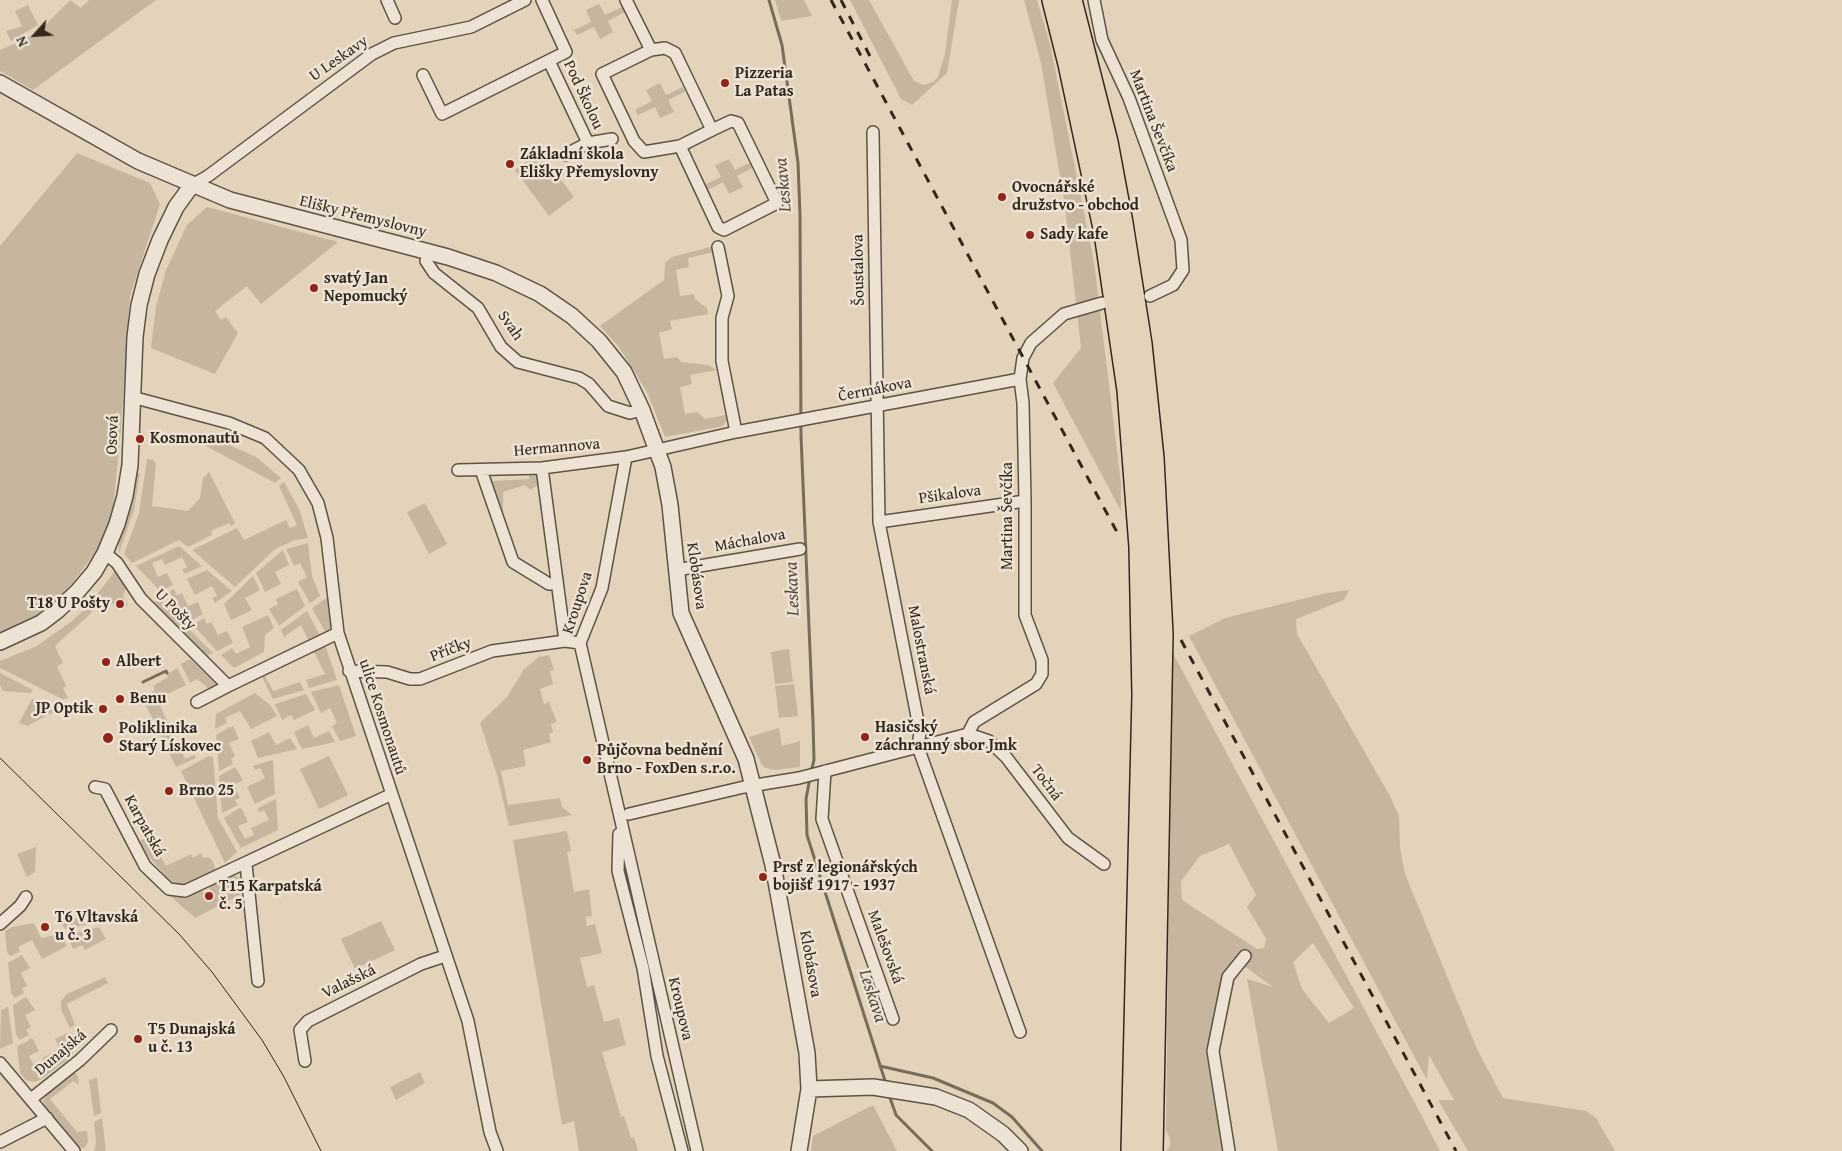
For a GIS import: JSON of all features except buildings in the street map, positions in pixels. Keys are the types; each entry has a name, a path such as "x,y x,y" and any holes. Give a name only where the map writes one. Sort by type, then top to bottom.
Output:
{"highway":[{"path":"1053,0 1088,147 1108,252 1128,390 1140,547 1143,695 1132,1151"},
{"path":"1071,0 1107,142 1122,223 1140,344 1153,458 1162,652 1152,1151"}],"street":[{"path":"387,0 396,18"},
{"name":"U Leskavy","path":"192,185 208,176 372,54 394,43 464,29 525,0"},
{"path":"423,75 442,114 566,52 542,0"},
{"path":"626,0 651,50"},
{"name":"Martina Ševčíka","path":"1094,0 1102,40 1129,98 1181,240 1183,270 1173,285 1150,296"},
{"path":"680,146 718,227 724,230 778,203 738,123 731,121 680,146 644,152 634,141 602,74 651,50 665,48 675,53 712,130"},
{"name":"Pod Školou","path":"549,61 588,143"},
{"name":"Elišky Přemyslovny","path":"0,83 138,161 240,204 429,252 496,272 540,294 572,316 599,342 624,372 658,449"},
{"name":"Šoustalova","path":"873,132 878,407"},
{"name":"Pod Školou","path":"565,155 588,143 612,138"},
{"name":"Osová","path":"0,642 21,634 58,610 94,572 105,554 117,524 125,496 130,465 135,337 147,274 176,207 192,185"},
{"path":"718,247 728,296 722,318 722,361 736,432"},
{"name":"Svah","path":"429,252 426,261 434,273 478,308 501,346 518,362 579,378 589,384 608,406 630,413 642,410"},
{"name":"Martina Ševčíka","path":"968,734 974,722 1036,684 1042,674 1042,660 1025,615 1023,403 1020,379 1023,358 1031,343 1064,314 1102,303"},
{"name":"Čermákova","path":"658,449 736,432 1020,379"},
{"name":"ulice Kosmonautů","path":"132,397 229,424 265,438 299,470 318,503 338,633 390,795 468,1021 490,1132 497,1151"},
{"name":"Malostranská","path":"878,407 879,522 920,732 918,747 1020,1032"},
{"name":"Hermannova","path":"458,470 542,468 626,457 658,449"},
{"name":"Klobásova","path":"658,449 670,505 682,613 746,760 754,785 783,914 807,1053 809,1089 799,1151"},
{"name":"Kroupova","path":"626,457 602,588 580,643 624,814 697,1151"},
{"path":"542,468 554,542 556,584 565,641"},
{"path":"481,470 514,562 549,584 556,584"},
{"name":"Pšikalova","path":"879,522 1025,501"},
{"name":"Máchalova","path":"676,570 800,549"},
{"name":"U Pošty","path":"105,554 117,563 140,599 228,686"},
{"path":"197,702 338,633"},
{"name":"Příčky","path":"349,671 387,672 410,679 420,679 492,651 565,641 580,643"},
{"path":"624,814 754,785 823,772 968,734"},
{"name":"Točná","path":"968,734 989,741 1006,757 1068,838 1104,864"},
{"name":"Malešovská","path":"823,772 822,819 894,1019"},
{"name":"Karpatská","path":"96,787 105,789 145,866 169,889 192,890 390,795"},
{"name":"Kroupova","path":"624,814 618,871 643,968 657,1056 682,1151"},
{"path":"246,864 258,981"},
{"path":"0,924 20,906 26,897"},
{"name":"Valašská","path":"305,1061 300,1030 308,1021 422,964 445,956"},
{"path":"1229,1151 1213,1051 1228,977 1245,956"},
{"name":"Dunajská","path":"31,1099 80,1060 111,1030"},
{"name":"Dunajská","path":"0,1063 74,1151"},
{"path":"809,1089 873,1088 900,1090 936,1097 969,1110 1003,1134 1020,1151"},
{"path":"0,1142 47,1118"}],"shaded area":[{"path":"70,0 81,8 89,0 156,0 33,90 0,71 0,50 38,33"},
{"path":"775,0 804,0 812,16 781,21"},
{"path":"850,0 869,0 914,81 923,85 933,82 938,77 945,54 952,0 959,0 947,73 912,105 901,99"},
{"path":"1024,0 1037,0 1050,44 1094,262 1121,483 1121,511 1053,383 1081,348 1065,206 1041,63"},
{"path":"599,4 605,15 622,7 625,12 608,21 613,32 600,39 594,27 577,35 574,30 591,22 586,10"},
{"path":"28,5 38,25 11,41 6,31 22,26 15,11"},
{"path":"660,83 666,95 683,87 685,92 668,100 674,112 660,118 655,107 638,115 635,110 652,101 646,90"},
{"path":"540,151 574,197 549,216 515,170"},
{"path":"77,153 150,183 160,204 130,296 121,430 113,509 96,552 66,591 32,619 0,633 0,246"},
{"path":"729,159 735,170 751,162 754,167 737,176 743,187 729,194 723,182 706,191 704,185 721,177 715,165"},
{"path":"207,207 338,242 261,304 247,286 215,311 221,320 226,317 238,333 215,374 151,348 156,306 166,270 187,225"},
{"path":"714,246 714,252 688,258 689,267 676,270 680,296 694,294 695,299 707,308 708,314 670,321 672,329 659,333 664,359 677,357 681,362 708,365 717,370 690,375 692,384 680,387 685,414 697,412 705,419 725,415 727,420 723,426 665,437 647,392 619,347 600,326 664,280 665,263 672,257"},
{"path":"201,432 256,457 281,478 275,483 206,446 200,438"},
{"path":"147,459 153,460 156,464 152,506 188,511 200,498 203,478 209,472 235,523 231,526 229,523 211,531 212,535 188,547 179,540 132,563 124,554 139,513"},
{"path":"136,473 140,473 134,510 119,553 119,542 131,507"},
{"path":"529,473 535,473 538,485 530,490 525,485 503,492 503,521 488,478 491,474 492,481 529,479"},
{"path":"284,482 299,509 308,538 295,540 275,549 235,587 192,550 237,528 244,540 286,520 290,528 297,525 279,486"},
{"path":"425,503 447,544 429,554 407,512"},
{"path":"308,543 312,576 320,596 310,603 298,582 307,577 300,563 294,566 286,549"},
{"path":"179,546 202,566 185,574 182,569 187,567 182,557 165,565 162,559 152,563 158,577 167,573 173,585 160,591 136,566"},
{"path":"283,550 289,565 275,572 281,584 265,592 256,573"},
{"path":"207,570 232,591 215,603 212,598 217,596 212,586 195,595 187,579"},
{"path":"115,571 127,586 123,596 128,605 125,607 121,599 115,602 117,609 106,596 88,616 55,646 63,663 57,666 66,686 63,688 68,698 62,699 0,668 0,661 37,646 72,621 88,606"},
{"path":"253,576 260,590 245,598 252,610 231,620 224,604"},
{"path":"174,589 177,595 182,593 188,606 198,602 203,614 189,622 164,595"},
{"path":"297,589 305,606 279,626 269,609 278,604 276,599"},
{"path":"1349,590 1344,600 1296,619 1297,634 1390,796 1399,816 1400,848 1405,874 1477,1049 1503,1098 1586,1111 1596,1118 1615,1151 1468,1151 1438,1100 1454,1100 1429,1055 1427,1080 1189,636 1225,618 1326,593"},
{"path":"328,597 331,620 330,629 326,633 312,608"},
{"path":"160,598 184,624 177,628 152,604"},
{"path":"307,611 320,636 309,642 301,625 284,637 281,630"},
{"path":"268,615 274,628 265,635 264,652 234,668 221,655 232,648 236,654 250,647 242,627"},
{"path":"204,618 207,624 211,622 218,635 227,631 233,643 217,651 193,625"},
{"path":"188,628 213,653 206,656 180,632"},
{"path":"325,644 337,680 309,688 306,680 325,674 313,650"},
{"path":"1169,646 1440,1151 1278,1151 1247,979 1273,987 1240,963 1228,977 1213,1051 1229,1151 1166,1151 1170,1146 1170,1138 1166,1131 1171,694","holes":["1229,844 1256,895 1247,907 1266,939 1264,948 1257,949 1182,900 1181,881 1200,856","1313,943 1354,1008 1329,1023 1302,989 1293,962"]},
{"path":"789,649 793,682 775,684 771,652"},
{"path":"549,655 554,670 550,671 553,684 540,689 544,704 549,702 557,722 551,724 553,732 549,734 551,742 523,750 526,766 501,771 508,805 560,798 562,807 572,815 509,826 497,775 480,723 507,697 524,669 539,657"},
{"path":"190,659 216,684 213,689 209,689 197,679 190,683 181,664"},
{"path":"177,668 186,685 157,699 185,759 194,755 196,758 176,767 142,697 155,690 153,686 168,677 167,674"},
{"path":"0,673 33,690 31,693 3,691 0,685"},
{"path":"264,674 273,691 300,682 304,690 273,699 261,675"},
{"path":"794,684 798,716 779,718 775,686"},
{"path":"339,685 356,736 340,741 332,726 337,723 330,708 321,713 311,692"},
{"path":"255,693 270,705 277,716 251,729 240,711 225,718 227,723 215,729 216,714"},
{"path":"306,694 315,710 294,720 291,715 282,720 275,704"},
{"path":"32,699 61,706 62,708 27,726 19,723"},
{"path":"308,725 314,738 329,731 335,742 302,749 294,732"},
{"path":"229,726 230,728 233,726 239,739 229,743 235,756 231,759 233,764 219,771 216,735"},
{"path":"779,728 782,746 800,741 800,767 775,770 765,768 761,763 749,737"},
{"path":"269,732 276,745 290,738 297,749 258,758 251,741"},
{"path":"209,756 213,757 218,818 237,852 225,863 181,771"},
{"path":"329,756 348,795 319,809 300,769"},
{"path":"273,760 275,794 255,804 247,787 265,778 260,768 255,770 253,766"},
{"path":"235,767 243,780 234,785 240,798 235,800 238,805 222,813 219,776"},
{"path":"276,799 278,830 241,848 224,818 239,808 242,809 248,822 238,826 245,839 254,835 251,828 269,820 264,810 259,812 258,808"},
{"path":"137,810 140,812 155,847 166,866 191,854 193,858 201,853 203,858 208,857 212,860 216,870 185,885 170,882 146,853 140,841 149,836"},
{"path":"567,831 571,851 567,852 574,892 589,889 592,916 585,917 587,926 595,924 602,953 580,958 587,987 594,985 604,1022 619,1018 626,1045 602,1052 621,1117 624,1116 631,1138 634,1137 638,1151 579,1151 574,1121 562,1125 513,840"},
{"path":"36,847 35,872 27,877 17,854"},
{"path":"234,875 244,880 245,892 195,918 168,894 179,897 190,896 202,890 207,900 214,897 209,887"},
{"path":"93,915 95,923 65,929 60,921"},
{"path":"381,921 395,950 355,969 341,939"},
{"path":"34,923 41,938 61,934 67,946 42,959 32,940 18,947 20,952 10,956 7,952 5,931 12,927"},
{"path":"99,927 106,939 85,950 82,945 73,949 67,935"},
{"path":"22,955 30,968 21,973 27,986 22,988 24,993 15,998 11,993 8,963"},
{"path":"105,977 108,983 67,1004 75,1025 70,1028 61,1009 61,1001 67,994"},
{"path":"26,997 35,1010 25,1015 31,1027 26,1030 29,1035 19,1040 16,1034 13,1005"},
{"path":"8,1007 13,1043 0,1049 1,1010"},
{"path":"68,1033 74,1046 72,1056 42,1079 34,1082 26,1080 20,1073 17,1046 28,1041 30,1038 33,1039 39,1051 29,1056 36,1069 45,1064 42,1058 60,1049 55,1039"},
{"path":"420,1072 425,1083 396,1100 390,1087"},
{"path":"75,1073 78,1076 79,1085 73,1081 50,1099 77,1132 87,1131 88,1142 84,1148 77,1147 45,1109 43,1101 47,1094 71,1074"},
{"path":"97,1077 101,1113 94,1116 89,1081"},
{"path":"873,1105 897,1151 811,1151 813,1136"},
{"path":"102,1118 106,1151 94,1151 96,1143 94,1122"}],"waterway":[{"name":"Leskava","path":"769,0 782,45 798,163 801,436 814,760 811,772"},
{"path":"143,682 166,671 167,673"},
{"name":"Leskava","path":"810,778 806,799 807,835 886,1084"},
{"path":"880,1066 933,1078 993,1103 1012,1117 1042,1151"},
{"name":"Leskava","path":"889,1095 896,1115 932,1151"}],"tram line":[{"path":"0,758 179,934 212,972 262,1040 284,1077 321,1151"}],"railway":[{"path":"831,0 1118,534"},
{"path":"841,0 874,64"},
{"path":"1181,640 1456,1151"}],"place":[{"name":"Pizzeria La Patas","path":"725,83"},
{"name":"Základní škola Elišky Přemyslovny","path":"510,164"},
{"name":"Ovocnářské družstvo - obchod","path":"1002,197"},
{"name":"Sady kafe","path":"1030,235"},
{"name":"svatý Jan Nepomucký","path":"314,288"},
{"name":"Kosmonautů","path":"140,439"},
{"name":"T18 U Pošty","path":"120,604"},
{"name":"Albert","path":"106,662"},
{"name":"Benu","path":"120,699"},
{"name":"JP Optik","path":"103,709"},
{"name":"Hasičský záchranný sbor Jmk","path":"865,737"},
{"name":"Poliklinika Starý Lískovec","path":"108,738"},
{"name":"Půjčovna bednění Brno - FoxDen s.r.o.","path":"587,760"},
{"name":"Brno 25","path":"169,791"},
{"name":"Prsť z legionářských bojišť 1917 - 1937","path":"763,877"},
{"name":"T15 Karpatská č. 5","path":"209,896"},
{"name":"T6 Vltavská u č. 3","path":"45,927"},
{"name":"T5 Dunajská u č. 13","path":"138,1039"}]}
